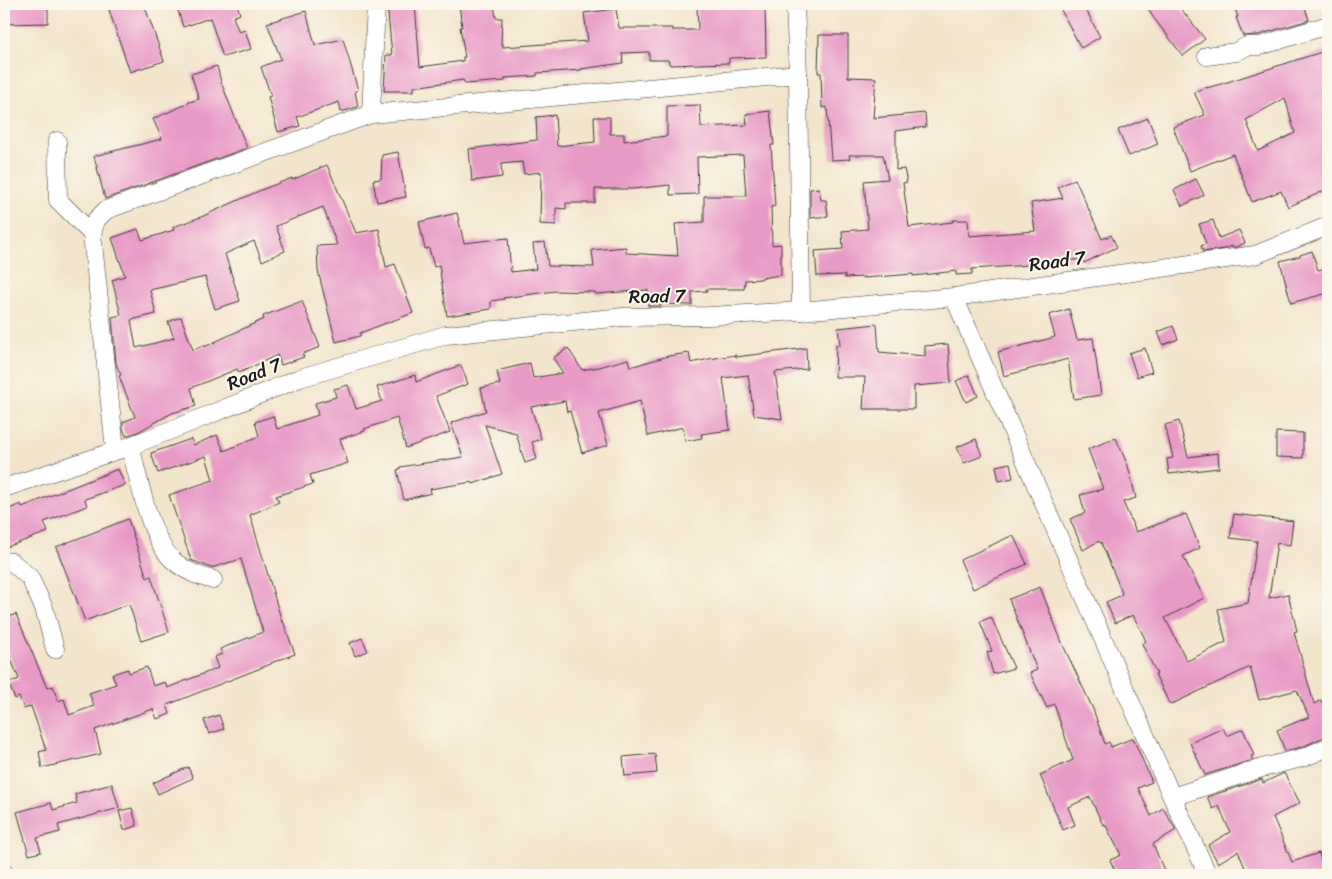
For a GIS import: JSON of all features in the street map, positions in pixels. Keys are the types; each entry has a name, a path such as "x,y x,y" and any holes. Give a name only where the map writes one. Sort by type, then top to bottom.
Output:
{"street":[{"path":"371,114 376,4"},
{"path":"795,4 798,74 801,311"},
{"path":"1207,56 1236,52 1247,46 1260,46 1328,25"},
{"path":"214,580 200,577 187,571 174,561 164,548 152,527 122,448 92,234 96,220 106,210 371,114 798,74"},
{"path":"57,142 58,200 92,234"},
{"name":"Road 7","path":"4,488 189,424 300,378 446,335 623,317 710,316 801,311 954,297 1255,255 1328,226"},
{"path":"954,297 1172,797 1208,875"},
{"path":"4,561 12,562 30,578 44,608 55,649"},
{"path":"1172,797 1262,768 1306,757 1328,747"}],"building":[{"path":"4,4 48,4 48,23 4,24"},
{"path":"107,4 144,4 164,61 130,72"},
{"path":"176,4 237,4 240,14 233,17 239,32 245,30 251,49 223,57 210,18 183,27"},
{"path":"387,4 415,4 420,67 463,61 463,57 465,57 460,27 462,27 459,4 494,4 496,18 502,18 501,44 503,44 503,47 588,41 584,13 616,9 619,28 698,30 697,5 765,4 766,57 729,58 729,63 670,65 668,60 649,60 649,52 622,53 623,63 581,70 537,73 537,76 505,78 505,81 465,84 463,80 414,87 414,91 384,91 386,55 392,55"},
{"path":"1069,4 1083,4 1100,37 1081,48 1060,8"},
{"path":"1145,4 1177,4 1205,39 1183,56"},
{"path":"1233,4 1304,4 1309,20 1258,35 1243,36"},
{"path":"306,11 315,45 343,39 358,90 355,91 358,107 341,112 339,102 297,117 300,126 278,132 268,97 271,96 261,67 281,59 267,23"},
{"path":"819,35 848,35 848,77 876,78 873,118 925,113 926,127 896,131 896,170 904,169 907,182 903,183 909,227 953,222 953,220 968,220 969,236 1035,231 1031,203 1063,198 1058,187 1075,179 1102,239 1111,235 1117,247 1084,263 1082,259 1044,264 972,269 972,274 956,275 956,271 913,276 913,274 864,278 845,278 845,275 817,276 815,251 843,249 842,231 868,229 864,181 888,179 883,155 849,155 850,159 831,160 827,107 822,108 821,73 818,73"},
{"path":"1328,50 1328,189 1288,207 1281,191 1252,202 1233,154 1190,171 1173,127 1205,115 1194,92","holes":["1285,98 1295,133 1258,151 1246,120"]},
{"path":"217,66 221,82 247,148 105,199 94,156 162,139 153,119 199,99 191,74"},
{"path":"700,105 701,127 747,125 746,114 770,111 774,145 771,145 775,206 771,207 772,245 781,244 781,275 745,280 744,289 706,289 707,291 692,292 692,305 661,304 661,306 648,306 648,290 596,294 595,292 555,291 503,298 491,301 491,309 447,316 439,265 434,267 429,248 425,249 419,222 457,213 464,243 508,238 511,272 536,269 533,244 545,242 548,266 594,267 592,250 626,247 626,253 678,256 675,224 704,222 704,196 746,196 743,155 697,157 698,194 670,195 670,185 633,189 595,189 595,203 566,203 566,209 556,208 556,225 540,224 541,172 524,174 522,162 501,164 502,177 472,181 469,149 537,140 536,117 555,115 557,146 595,142 594,117 610,117 610,134 624,134 624,141 667,136 667,106"},
{"path":"1148,118 1158,144 1129,156 1118,130"},
{"path":"398,152 406,197 377,202 373,180 381,179 382,155"},
{"path":"327,165 356,233 379,229 386,267 395,264 413,313 360,333 360,336 336,342 318,271 317,246 337,245 323,207 276,226 285,251 262,261 254,241 225,254 240,301 215,309 205,277 150,290 156,314 131,320 136,348 174,338 168,322 181,317 193,350 204,345 204,347 264,319 263,316 302,301 320,347 302,354 304,357 281,365 277,355 239,373 237,369 191,388 196,406 172,413 138,432 126,436 123,422 135,417 116,364 112,317 121,315 112,280 125,276 112,238 138,229 142,240 174,230 173,227"},
{"path":"1196,179 1204,195 1182,206 1174,190"},
{"path":"819,188 821,200 826,200 828,216 810,218 810,189"},
{"path":"1213,220 1219,238 1239,230 1245,243 1236,247 1232,246 1203,252 1201,246 1206,244 1199,224"},
{"path":"1312,251 1318,270 1328,267 1328,293 1291,303 1280,261"},
{"path":"1069,309 1077,340 1093,338 1101,395 1074,399 1068,359 1004,376 998,352 1055,337 1049,315"},
{"path":"877,324 879,352 925,356 925,346 948,344 951,383 914,386 914,409 863,409 865,377 835,377 836,345 840,345 838,328"},
{"path":"1173,326 1178,339 1163,345 1158,332"},
{"path":"568,348 582,370 628,359 630,367 668,356 689,353 691,363 736,355 736,357 806,348 807,369 775,372 782,419 754,415 748,375 723,378 730,430 701,434 702,438 685,441 683,427 648,436 640,401 599,413 608,445 582,453 570,411 567,412 565,401 531,407 541,439 532,442 537,459 525,463 516,433 485,425 502,474 473,484 472,482 430,489 431,493 404,500 397,470 400,467 463,457 451,423 486,411 481,388 500,384 497,371 530,363 533,378 563,373 553,358"},
{"path":"1145,348 1152,372 1137,377 1129,353"},
{"path":"461,365 468,384 436,396 450,432 406,448 397,418 364,429 365,431 340,439 348,463 310,475 313,484 276,496 279,502 250,515 282,622 295,654 167,705 170,714 157,719 153,709 95,730 101,754 42,768 39,752 46,750 31,706 24,709 19,697 15,699 8,683 19,679 4,642 4,619 16,614 47,688 53,686 58,701 64,699 69,715 94,706 89,693 116,684 112,674 128,669 129,673 147,667 153,686 165,682 167,688 218,668 214,657 222,654 220,649 263,632 241,559 211,568 191,560 169,495 213,480 206,456 158,473 151,453 191,439 194,445 217,435 224,451 259,436 255,422 273,416 277,429 318,415 315,403 336,397 334,389 348,385 356,409 382,401 377,387 415,375 416,382"},
{"path":"969,375 978,396 966,402 956,381"},
{"path":"1179,421 1188,457 1218,453 1219,468 1169,474 1167,459 1173,458 1165,425"},
{"path":"1276,432 1303,433 1303,458 1276,457"},
{"path":"1116,438 1128,466 1136,498 1123,502 1136,532 1186,514 1200,548 1183,556 1204,598 1165,618 1187,661 1226,642 1218,609 1248,603 1257,541 1230,538 1234,514 1293,521 1290,545 1277,543 1269,598 1288,594 1297,631 1294,632 1314,704 1321,700 1328,717 1328,735 1302,747 1285,751 1277,730 1309,717 1297,690 1259,700 1250,667 1170,705 1142,644 1146,641 1133,615 1115,623 1106,602 1122,595 1122,593 1101,542 1099,541 1083,550 1070,519 1085,513 1080,495 1103,489 1088,449"},
{"path":"976,439 982,456 964,463 957,447"},
{"path":"1010,463 1013,478 999,481 996,466"},
{"path":"118,469 125,485 85,499 87,506 44,522 48,532 4,548 4,511 21,504 22,507"},
{"path":"128,519 147,578 151,576 169,632 141,641 129,604 85,621 56,547"},
{"path":"1013,535 1027,564 973,589 960,560"},
{"path":"1040,587 1063,645 1093,709 1105,744 1109,742 1111,747 1133,738 1152,782 1138,788 1151,816 1163,808 1176,830 1153,844 1166,875 1117,875 1110,860 1121,855 1105,824 1103,825 1090,797 1068,807 1075,825 1063,830 1040,775 1073,760 1054,704 1047,708 1030,673 1037,670 1009,599"},
{"path":"991,617 1014,668 993,674 987,652 992,651 980,622"},
{"path":"362,638 368,651 355,656 350,643"},
{"path":"219,715 224,729 209,734 204,720"},
{"path":"1223,728 1227,736 1243,729 1254,755 1251,756 1253,760 1205,775 1190,743"},
{"path":"655,754 657,773 625,776 623,757"},
{"path":"188,767 193,778 158,794 153,783"},
{"path":"1284,773 1300,803 1273,817 1292,862 1319,853 1325,875 1248,875 1238,851 1218,863 1208,845 1230,832 1219,806 1213,809 1207,797 1262,779 1263,783"},
{"path":"112,784 119,808 58,825 60,832 37,838 41,852 29,855 17,812 51,803 53,810 77,803 75,794"},
{"path":"132,808 137,826 124,830 119,811"}]}
